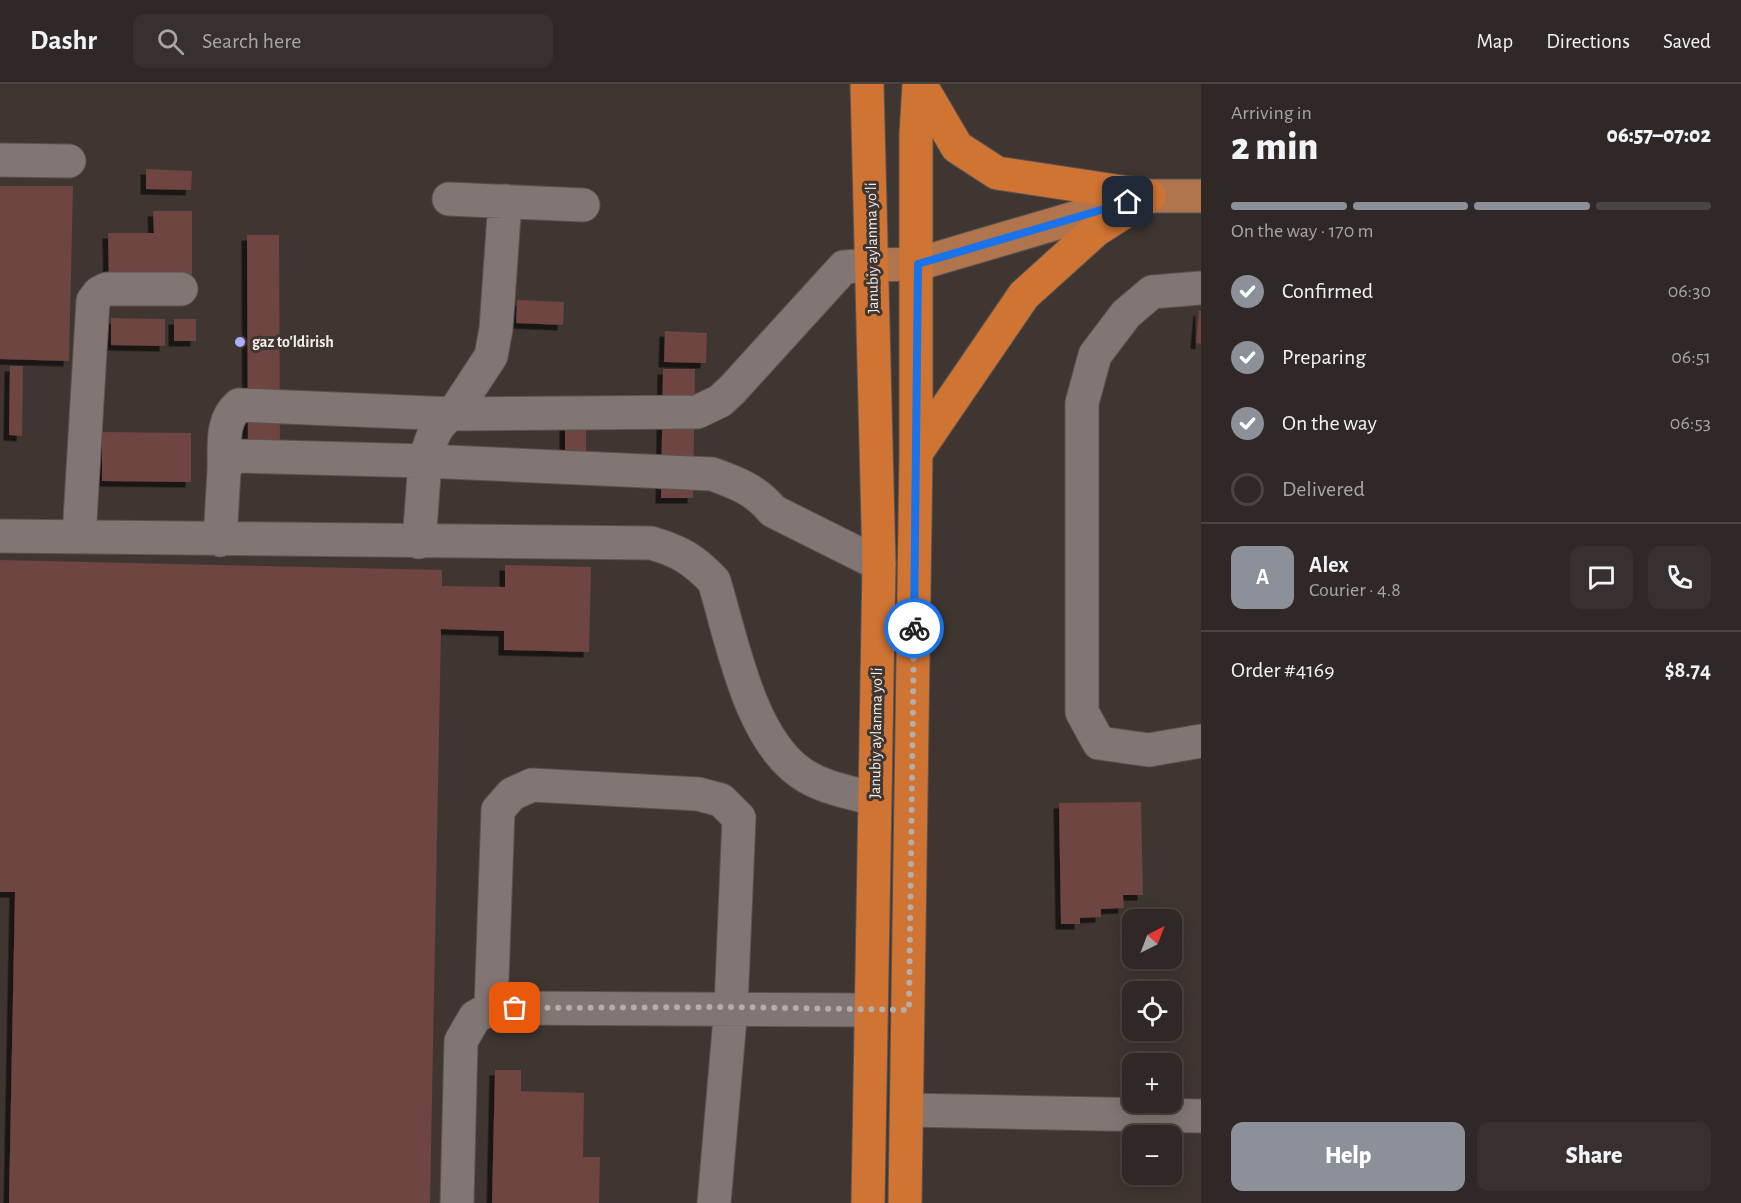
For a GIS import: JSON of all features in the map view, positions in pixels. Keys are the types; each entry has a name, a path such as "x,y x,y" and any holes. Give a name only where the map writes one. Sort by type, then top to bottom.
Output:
{"highway":[{"name":"Janubiy aylanma yoʻli","path":"867,84 879,564 868,1203"},
{"path":"919,84 957,147 997,172 1149,196"},
{"path":"905,1203 918,264 916,135 919,84"},
{"path":"916,453 1024,295 1096,230 1149,196"},
{"path":"871,1010 909,1010"}],"main road":[{"path":"873,265 918,264 1149,196 1201,196"}],"street":[{"path":"0,160 69,161"},
{"path":"449,199 583,205"},
{"path":"419,542 425,461 429,445 440,423 453,414 490,356 496,329 505,201"},
{"path":"220,540 226,423 231,412 239,405 453,414 697,412 720,401 732,390 844,267 873,265"},
{"path":"1201,288 1152,292 1126,314 1095,355 1082,403 1082,712 1098,743 1149,750 1201,741"},
{"path":"79,537 93,301 99,293 107,289 181,289"},
{"path":"224,471 230,460 240,456 425,461 712,474 747,487 773,511 879,564"},
{"path":"0,536 651,543 678,551 701,567 714,581 758,721 775,747 800,772 816,782 874,799"},
{"path":"491,1008 498,810 512,794 532,785 698,794 721,800 739,818 731,1007 714,1203"},
{"path":"457,1203 461,1041 475,1017 491,1008 731,1007 871,1010"},
{"path":"907,1110 1201,1116"}],"building":[{"path":"146,169 192,171 191,190 146,189"},
{"path":"0,186 73,186 69,361 0,359"},
{"path":"153,211 192,211 192,282 109,282 108,233 154,233"},
{"path":"247,235 279,235 280,446 248,446"},
{"path":"517,300 564,302 563,325 516,323"},
{"path":"1199,310 1201,311 1201,344 1196,343"},
{"path":"111,318 165,319 165,346 111,345"},
{"path":"174,319 196,319 196,341 174,341"},
{"path":"665,331 707,333 706,363 664,362"},
{"path":"10,366 23,366 22,436 9,435"},
{"path":"663,369 695,369 693,498 661,498"},
{"path":"565,411 586,411 586,458 565,458"},
{"path":"102,432 191,433 191,482 102,481"},
{"path":"0,560 442,570 442,586 505,587 505,565 591,567 589,652 504,650 504,631 441,629 430,1203 9,1203 15,892 0,892"},
{"path":"1141,802 1143,895 1123,895 1124,908 1101,909 1101,917 1080,918 1080,924 1061,924 1059,803"},
{"path":"495,1070 521,1070 521,1091 584,1093 583,1157 600,1157 599,1203 492,1203"}],"way so far":[{"path":"515,1008 731,1007 909,1010 914,628"}],"place":[{"name":"gaz to'ldirish","path":"240,342"}],"route":[{"path":"914,628 918,264 1128,202"}]}
